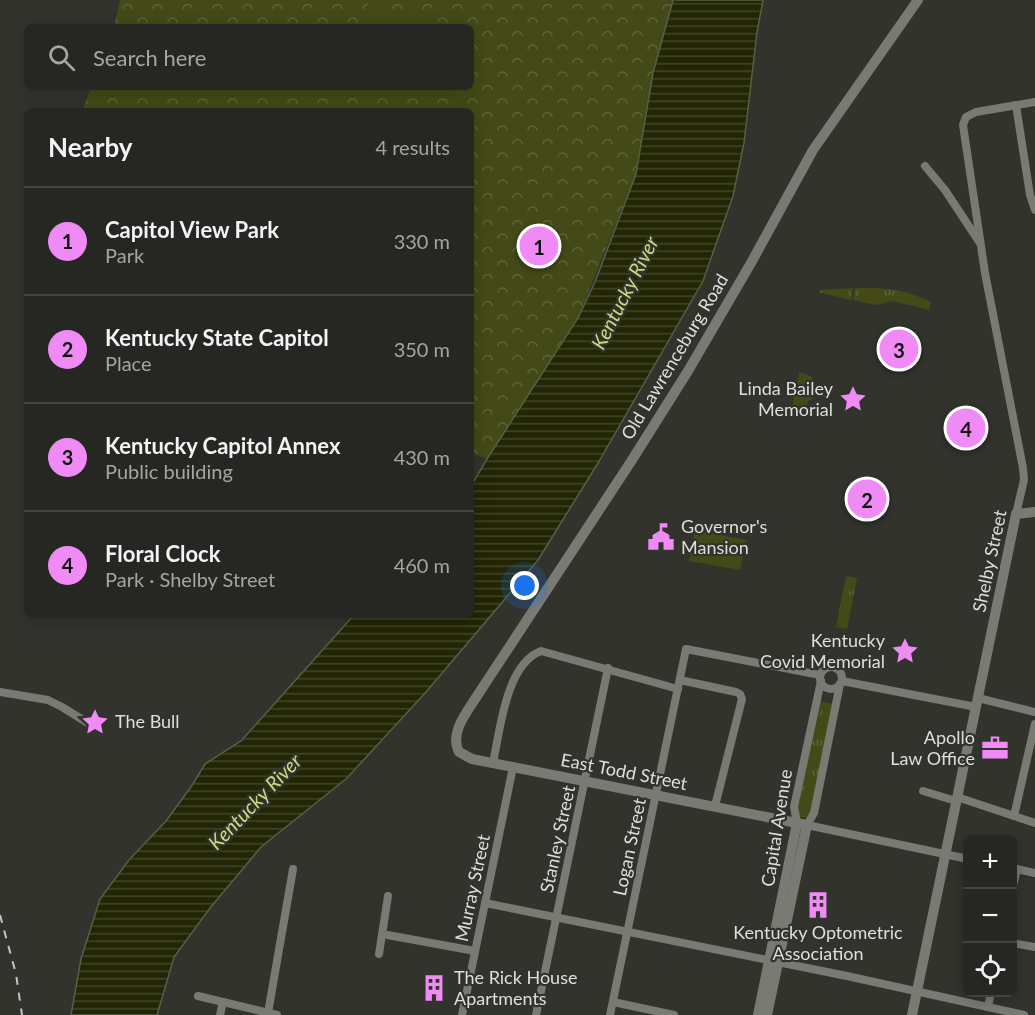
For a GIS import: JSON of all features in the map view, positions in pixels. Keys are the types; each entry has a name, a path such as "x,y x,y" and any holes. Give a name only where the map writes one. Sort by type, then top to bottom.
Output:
{"main road":[{"name":"Old Lawrenceburg Road","path":"458,730 477,696 688,371 813,150 918,0"},
{"path":"1016,514 1035,512"},
{"name":"Shelby Street","path":"912,1015 1016,514"},
{"name":"East Todd Street","path":"458,730 456,739 459,752 464,756 802,824"},
{"name":"Capital Avenue","path":"767,1015 774,961 802,824"},
{"name":"Capital Avenue","path":"758,1015 774,961"}],"street":[{"path":"1035,102 1016,105 1030,195 1035,210"},
{"name":"Shelby Street","path":"1016,105 970,114 964,121 964,136 981,244 1023,468 1024,480 1016,514"},
{"path":"925,166 945,190 981,244"},
{"name":"Logan Street","path":"610,1015 686,649 820,678"},
{"path":"493,763 508,690 530,655 542,651 608,668 678,690"},
{"path":"835,667 842,673 841,682 835,688 828,688 820,678 825,668 835,667"},
{"name":"Stanley Street","path":"536,1015 608,668"},
{"name":"Capital Avenue","path":"820,678 794,807 802,824 814,813 841,682"},
{"path":"680,680 736,692 742,699 715,806"},
{"path":"841,682 1035,712"},
{"path":"0,692 48,700 91,724"},
{"path":"1014,816 1035,724"},
{"name":"Murray Street","path":"462,1015 513,767"},
{"path":"923,791 1035,823"},
{"path":"802,824 963,858"},
{"path":"1017,868 1035,873"},
{"path":"268,1013 293,869"},
{"path":"379,954 388,896"},
{"path":"485,903 774,961 1024,1015"},
{"path":"382,934 475,951"},
{"path":"1017,944 1035,947"},
{"path":"198,996 278,1015"},
{"path":"988,1007 990,997"},
{"path":"220,1015 223,1002"},
{"path":"613,1002 674,1015"}],"green space":[{"path":"120,0 673,0 653,73 636,174 578,317 487,459 474,453 474,108 83,108 90,90 474,90 474,24 115,24"},
{"path":"368,4 446,24 363,24"},
{"path":"853,288 851,300 818,292 820,290"},
{"path":"855,288 894,290 931,302 929,310 893,301 876,305 853,300"},
{"path":"799,372 813,377 811,385 815,394 808,401 805,415 790,417"},
{"path":"962,418 970,418 976,424 976,432 970,438 962,438 956,432 956,424"},
{"path":"695,530 746,540 740,570 689,561"},
{"path":"846,576 857,578 847,629 836,627"},
{"path":"818,701 834,704 812,813 808,817 799,817 796,809"}],"water":[{"name":"Kentucky River","path":"673,0 763,0 744,143 733,196 703,281 598,463 538,560 426,692 347,778 261,847 210,908 174,957 157,1015 71,1015 81,959 100,899 129,860 166,821 205,764 241,741 351,618 474,618 474,481 578,318 595,282 636,174 653,73"}],"railway":[{"path":"0,915 16,974 22,1015"}],"place":[{"name":"Capitol View Park","path":"539,246"},
{"name":"Kentucky Capitol Annex","path":"899,349"},
{"name":"Linda Bailey Memorial","path":"853,399"},
{"name":"Floral Clock","path":"966,428"},
{"name":"Kentucky State Capitol","path":"867,499"},
{"name":"Governor's Mansion","path":"661,537"},
{"name":"Kentucky Covid Memorial","path":"905,651"},
{"name":"The Bull","path":"95,722"},
{"name":"Apollo Law Office","path":"995,748"},
{"name":"Kentucky Optometric Association","path":"818,905"},
{"name":"The Rick House Apartments","path":"434,988"}]}
